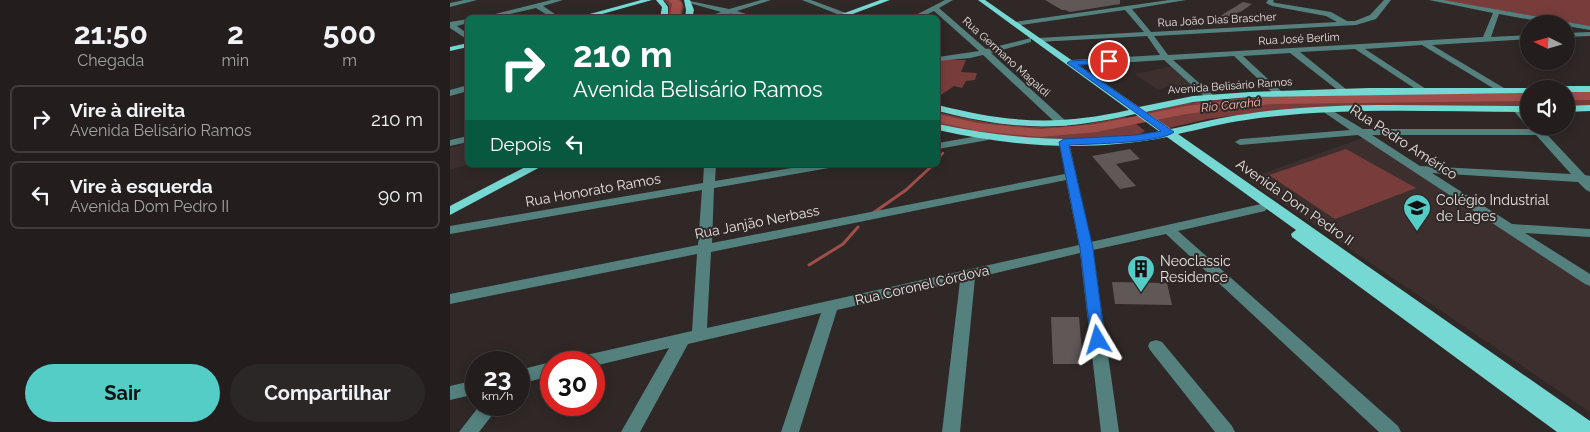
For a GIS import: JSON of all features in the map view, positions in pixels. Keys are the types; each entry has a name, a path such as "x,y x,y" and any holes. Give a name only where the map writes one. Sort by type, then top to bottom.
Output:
{"main road":[{"path":"590,15 650,0"},
{"path":"659,0 665,7 664,15"},
{"path":"845,14 887,0"},
{"name":"Avenida Dom Pedro II","path":"972,0 1590,431"},
{"name":"Avenida Dom Pedro II","path":"981,0 1070,63 1134,112"},
{"path":"688,1 690,10 689,15"},
{"path":"450,49 465,46"},
{"path":"1575,89 1590,89"},
{"name":"Avenida Belisário Ramos","path":"940,108 1001,123 1030,125 1063,124 1134,112 1170,102 1210,97 1344,92 1520,90"},
{"path":"1575,109 1590,108"},
{"path":"940,127 984,138 1018,142 1064,142 1114,140 1159,130 1238,117 1328,111 1517,109"},
{"name":"Avenida Dom Pedro II","path":"1159,130 1261,208 1571,432"},
{"path":"450,210 534,167"}],"street":[{"path":"450,5 474,0"},
{"path":"495,15 560,0"},
{"path":"717,15 768,0"},
{"path":"805,0 845,14"},
{"path":"919,15 950,0"},
{"path":"1161,0 1171,2"},
{"path":"1015,24 1183,0"},
{"name":"Rua João Dias Brascher","path":"1038,40 1346,24 1363,22 1373,18 1388,0"},
{"path":"1432,0 1590,28"},
{"path":"688,1 744,15"},
{"path":"1271,2 1328,14 1346,24"},
{"path":"537,5 553,15"},
{"name":"Rua Germano Magaldi","path":"934,8 1063,124"},
{"path":"1127,8 1150,34 1166,58 1210,97"},
{"path":"1486,40 1497,11"},
{"path":"450,24 465,22"},
{"path":"450,24 465,36"},
{"path":"1575,35 1590,34"},
{"name":"Rua José Berlim","path":"1070,63 1520,38"},
{"path":"940,59 985,52 1028,40"},
{"path":"1423,43 1501,90"},
{"path":"1357,47 1422,91"},
{"path":"1293,51 1344,92"},
{"path":"1236,54 1278,94"},
{"path":"450,93 465,89"},
{"path":"1517,109 1520,112"},
{"name":"Rua Pedro Américo","path":"1328,111 1590,281"},
{"path":"1240,142 1361,132 1520,129"},
{"path":"1541,135 1585,178 1590,188"},
{"path":"940,146 984,138"},
{"path":"450,143 465,140"},
{"path":"1064,142 1086,248 1110,432"},
{"path":"630,432 691,338 705,248 710,167"},
{"name":"Rua Honorato Ramos","path":"450,230 817,167"},
{"path":"1417,168 1585,178"},
{"name":"Rua Janjão Nerbass","path":"450,299 1070,176"},
{"name":"Rua Coronel Córdova","path":"605,357 1261,208"},
{"path":"1508,227 1590,233"},
{"path":"1168,229 1392,432"},
{"path":"951,432 968,275"},
{"path":"790,432 830,306"},
{"path":"1156,346 1226,432"},
{"path":"450,392 465,389"},
{"path":"468,432 481,416"}],"shaded area":[{"path":"664,0 681,0 684,7 682,15 668,15 669,6"},
{"path":"1439,0 1590,0 1590,26 1575,23 1575,15 1526,15"},
{"path":"940,60 966,60 961,72 977,73 975,80 966,81 962,88 954,86 940,96"},
{"path":"1172,66 1198,92 1184,95 1173,85 1158,90 1135,74"},
{"path":"1590,91 1590,106 1575,107 1575,92"},
{"path":"1520,92 1520,106 1304,109 1208,119 1169,128 1145,113 1185,103 1255,97"},
{"path":"940,112 988,122 1037,127 1071,126 1125,117 1145,131 1138,135 1062,139 1012,137 963,131 940,125"},
{"name":"Colégio Industrial de Lages","path":"1363,138 1590,286 1590,412 1247,179"},
{"path":"465,144 465,166 450,170 450,148"},
{"path":"1346,149 1416,188 1335,219 1269,175"}],"building":[{"path":"1045,0 1120,0 1120,4 1070,12 1062,10"},
{"path":"1243,2 1252,4 1242,11 1221,19 1220,16"},
{"path":"1130,149 1140,159 1116,164 1136,186 1120,189 1092,156"},
{"name":"Neoclassic Residence","path":"1112,282 1167,283 1172,305 1115,304"},
{"path":"1051,317 1079,317 1083,364 1053,364"}],"waterway":[{"name":"Rio Carahá","path":"673,0 677,3 675,15"},
{"name":"Rio Carahá","path":"1575,96 1590,96"},
{"name":"Rio Carahá","path":"940,118 977,127 1040,133 1096,128 1186,110 1273,100 1520,97"},
{"name":"Rio Carahá","path":"974,130 977,127"},
{"path":"940,157 943,153"},
{"path":"873,213 906,190 931,167"},
{"path":"809,265 843,244 858,227"}],"place":[{"name":"Colégio Industrial de Lages","path":"1417,232"},
{"name":"Neoclassic Residence","path":"1141,293"}],"route":[{"path":"1098,340 1086,248 1064,142 1137,138 1169,132 1070,63 1109,61"}]}
